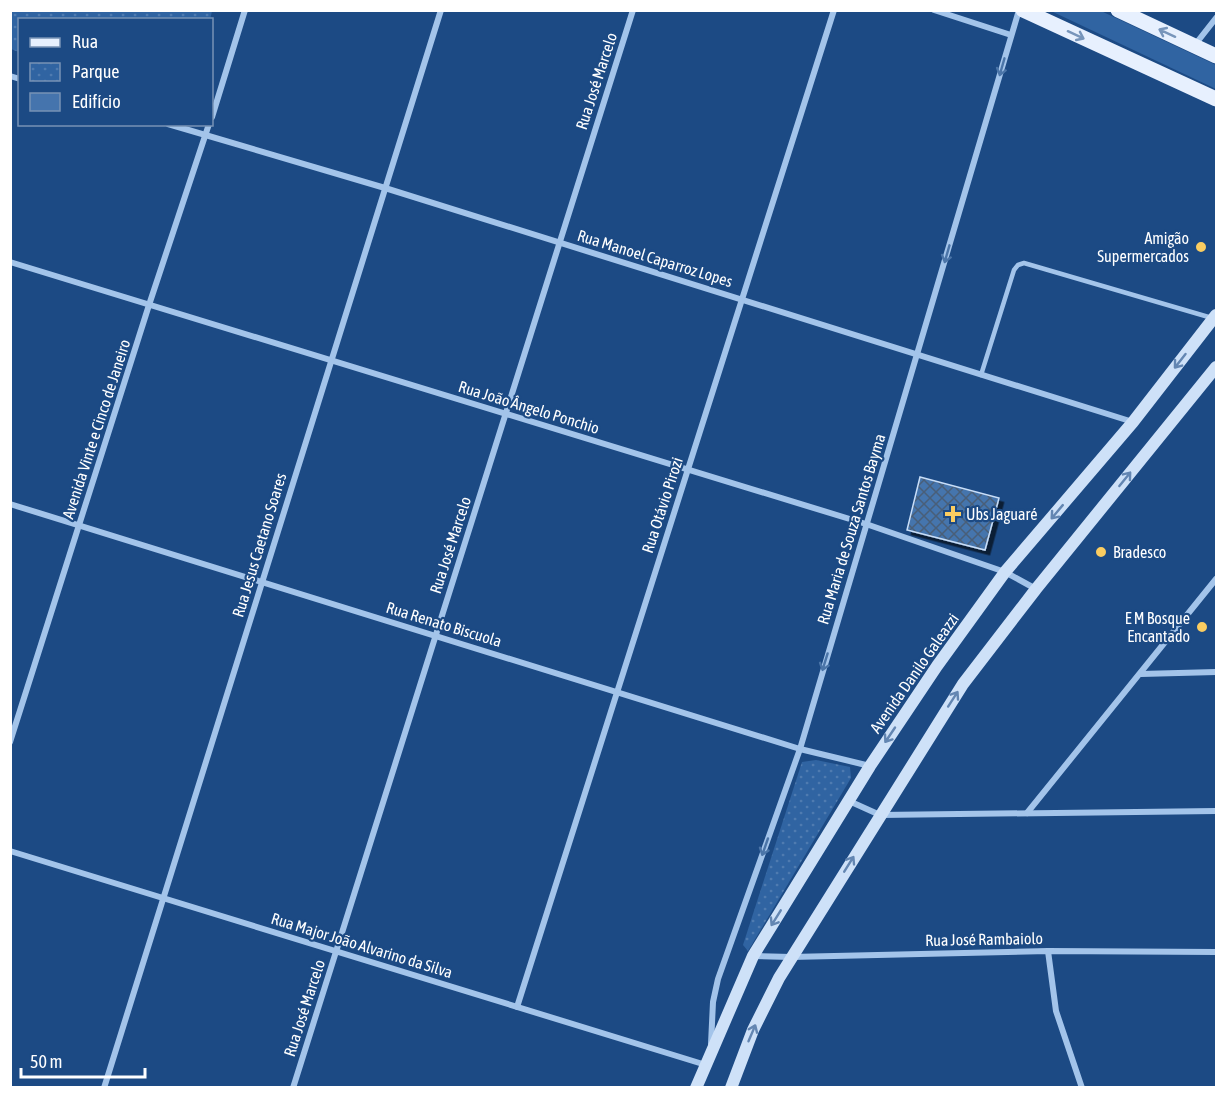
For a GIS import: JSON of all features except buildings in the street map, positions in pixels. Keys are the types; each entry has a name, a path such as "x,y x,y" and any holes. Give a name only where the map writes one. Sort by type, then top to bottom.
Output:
{"main road":[{"path":"1021,10 1216,99"},
{"path":"1118,10 1216,56"},
{"name":"Avenida Danilo Galeazzi","path":"696,1088 753,956 870,766 937,666 1005,572 1133,422 1215,317"},
{"path":"731,1088 753,1030 791,957 963,684 1036,589 1216,368"}],"street":[{"path":"213,114 245,10"},
{"name":"Rua Jesus Caetano Soares","path":"104,1088 441,10"},
{"name":"Rua José Marcelo","path":"293,1088 633,10"},
{"name":"Rua Otávio Pirozi","path":"517,1007 834,10"},
{"path":"934,10 1011,35"},
{"name":"Rua Maria de Souza Santos Bayma","path":"708,1060 713,1002 718,979 800,749 1011,35 1021,10"},
{"path":"1194,46 1216,18"},
{"name":"Rua Manoel Caparroz Lopes","path":"174,126 386,188 1133,422"},
{"name":"Avenida Vinte e Cinco de Janeiro","path":"10,742 208,126"},
{"name":"Rua João Ângelo Ponchio","path":"10,262 866,524 1005,572 1036,589"},
{"name":"Rua Renato Biscuola","path":"10,504 800,749 870,766"},
{"path":"1027,813 1216,579"},
{"path":"1141,674 1216,672"},
{"path":"849,801 880,814 1216,811"},
{"name":"Rua Major João Alvarino da Silva","path":"10,851 517,1007 708,1060"},
{"path":"1048,951 1056,1011 1082,1088"},
{"name":"Rua José Rambaiolo","path":"753,956 1048,951 1216,952"}],"lane":[{"path":"981,375 1014,270 1018,265 1024,263 1215,317"}],"green space":[{"path":"11,10 212,10 210,18 18,18 18,52 11,49"},
{"path":"1051,11 1101,11 1216,65 1216,89"},
{"path":"816,760 850,767 851,778 748,951 743,945 802,762"}],"place":[{"name":"Amigão Supermercados","path":"1201,247"},
{"name":"Ubs Jaguaré","path":"953,514"},
{"name":"Bradesco","path":"1101,552"},
{"name":"E M Bosque Encantado","path":"1202,627"}]}
